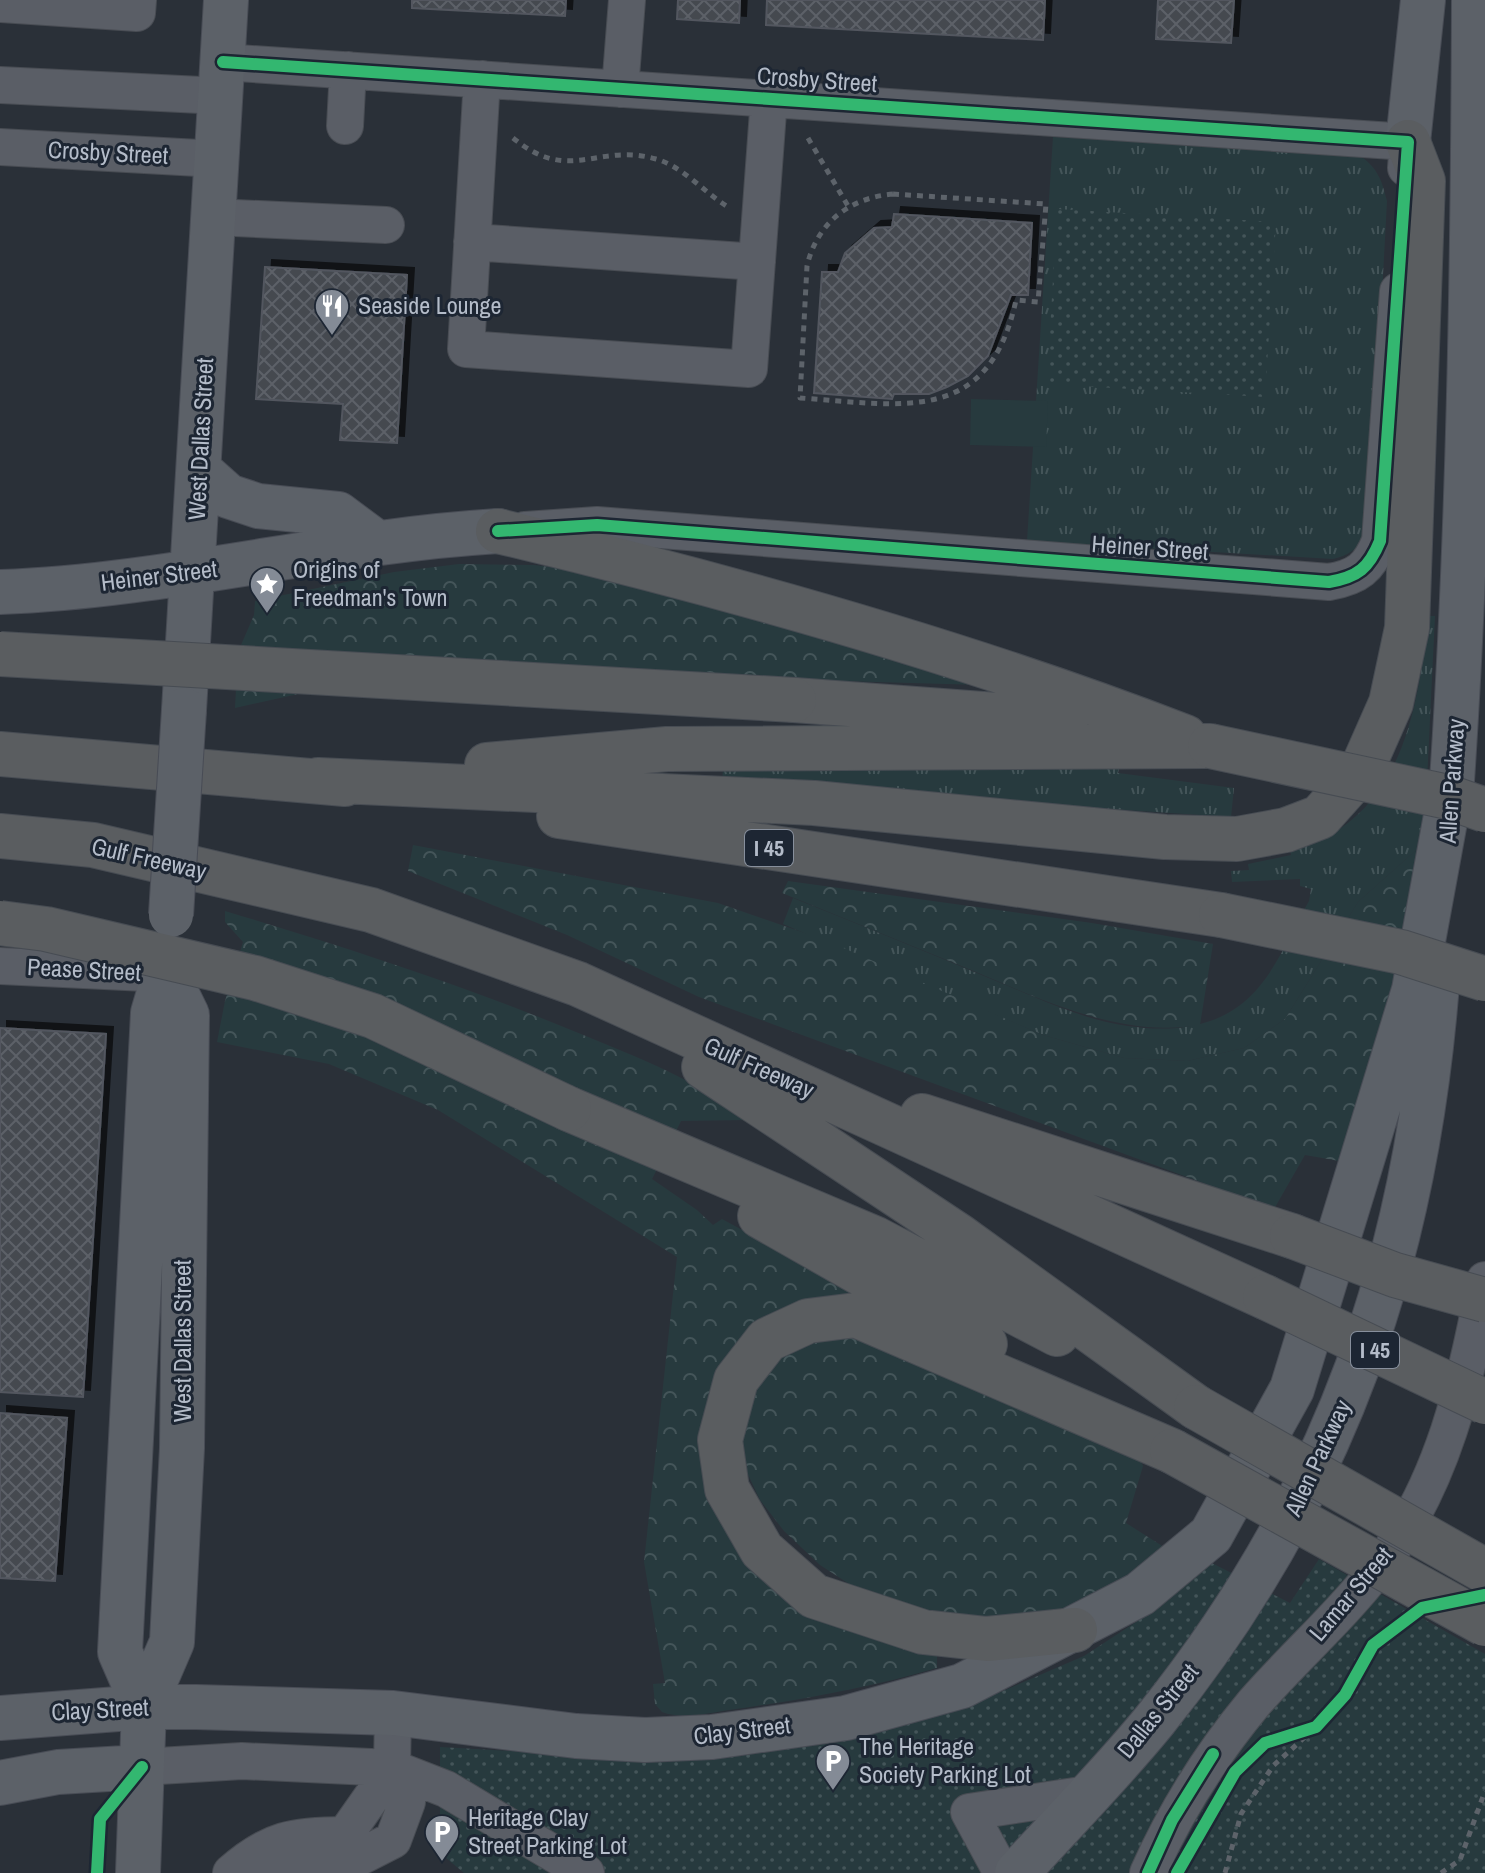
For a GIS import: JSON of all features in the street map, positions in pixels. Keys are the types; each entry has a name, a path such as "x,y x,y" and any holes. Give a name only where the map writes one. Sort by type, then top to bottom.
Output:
{"highway":[{"path":"318,780 814,803 1165,837 1237,839 1286,830 1320,817 1361,771 1391,703 1407,628 1423,181 1408,142"},
{"path":"498,531 646,566 1059,688 1210,746"},
{"path":"0,654 794,700 1071,720 1448,797 1485,810"},
{"path":"318,780 667,749 1210,746"},
{"name":"I 45","path":"0,754 318,780 1221,915 1401,952 1485,979"},
{"name":"Gulf Freeway","path":"0,836 93,845 371,910 578,984 1265,1297 1485,1402"},
{"path":"0,923 46,929 255,978 373,1016 699,1172 1172,1451 1485,1624"},
{"path":"578,984 959,1236 1196,1407"},
{"path":"711,1047 1292,1236 1395,1275 1485,1300"},
{"path":"699,1172 876,1239 1196,1407 1485,1571"},
{"path":"1075,1630 987,1639 923,1632 814,1596 762,1550 727,1489 720,1440 736,1380 767,1340 808,1321 856,1315 1172,1451"}],"main road":[{"name":"West Dallas Street","path":"144,1707 120,1652 139,1335 153,1013 167,974 200,471 226,0"},
{"path":"1408,142 1423,0"},
{"name":"Allen Parkway","path":"1282,1535 1336,1425 1374,1326 1408,1200 1431,1070 1452,783 1466,418 1474,0"},
{"path":"200,471 228,496 258,506 338,514 377,543"},
{"name":"Heiner Street","path":"0,592 193,573 377,543 498,531"},
{"name":"Clay Street","path":"0,1718 144,1707 393,1713 576,1736 645,1740 712,1737 846,1718 962,1686 1140,1594 1211,1535 1292,1389 1414,990 1452,783"},
{"name":"West Dallas Street","path":"138,1873 144,1707 172,1642 182,1448 187,1015 167,974"},
{"path":"139,1335 183,1336"},
{"name":"Dallas Street","path":"1017,1873 1154,1721 1218,1635 1282,1535"},
{"path":"0,1783 58,1772 142,1767"}],"street":[{"path":"0,4 137,13 138,0"},
{"path":"620,89 627,0"},
{"path":"345,126 348,70"},
{"name":"Crosby Street","path":"0,85 222,79 348,70 1408,142"},
{"path":"482,79 466,349 749,369 769,98"},
{"name":"Heiner Street","path":"498,531 597,525 1151,570 1329,582 1350,579 1371,564 1380,541 1408,142"},
{"name":"Crosby Street","path":"0,147 217,159"},
{"path":"214,217 386,225"},
{"path":"472,242 757,262"},
{"name":"Pease Street","path":"0,966 167,974"},
{"name":"Lamar Street","path":"1148,1873 1172,1820 1213,1754 1378,1568 1420,1504 1453,1421 1469,1366 1485,1280"},
{"path":"231,1873 268,1867 300,1835 345,1835 392,1768 393,1713"},
{"path":"142,1767 242,1761 392,1768 446,1789 586,1873"},
{"path":"1002,1873 969,1812 1088,1794"}],"path":[{"path":"510,128 513,138 544,159 578,162 609,155 656,159 728,207 741,209"},
{"path":"808,138 848,206"},
{"path":"893,194 1046,204 1038,302 1016,300 1009,333 993,364 970,386 937,400 889,404 800,398 807,266 812,246 820,232 848,206 874,196 893,194"},
{"path":"1225,1873 1241,1814 1273,1766 1326,1716"},
{"path":"1278,1739 1316,1727"},
{"path":"1441,1873 1460,1860 1485,1791"}],"green space":[{"path":"1053,137 1357,154 1374,169 1387,201 1371,502 1362,539 1352,551 1333,559 1027,541"},
{"path":"1057,209 1276,222 1265,397 1047,384"},
{"path":"971,399 1048,401 1046,447 970,445"},
{"path":"459,564 534,565 611,574 982,685 412,669 235,708 238,652 254,615 255,601 394,572"},
{"path":"1428,616 1435,616 1424,843 1358,902 1285,1019 1244,1048 1187,1061 1124,1058 1043,1035 783,924 793,898 1094,1019 1158,1029 1189,1026 1218,1018 1244,1002 1264,980 1309,901 1311,889 1300,886 1300,879 1232,882 1231,871 1249,870 1248,864 1291,855 1290,850 1330,835 1356,816 1377,793 1393,767 1414,709"},
{"path":"1054,764 1119,769 1118,773 1234,788 1231,817 722,783 723,768"},
{"path":"1424,843 1421,885 1345,1162 1305,1155 1274,1209 699,997 567,935 408,871 413,845 718,903 825,940 1043,1035 1124,1058 1187,1061 1244,1048 1285,1019 1358,902"},
{"path":"788,881 1092,923 1213,944 1200,1025 1169,1028 1138,1026 1076,1012 782,893"},
{"path":"225,911 405,968 537,1016 667,1071 709,1093 747,1120 681,1121 652,1179 713,1225 722,1219 866,1297 819,1299 780,1311 747,1334 718,1371 741,1540 937,1652 937,1668 782,1702 696,1715 662,1712 655,1704 653,1684 665,1683 644,1562 677,1257 438,1110 329,1064 217,1042 225,1001 243,942 225,922"},
{"path":"862,1334 1139,1458 1143,1466 1126,1523 1167,1549 1140,1570 1071,1607 1029,1617 941,1618 860,1591 820,1565 784,1531 760,1500 745,1468 740,1438 762,1368 809,1336"},
{"path":"1319,1559 1485,1654 1485,1873 464,1873 440,1853 440,1747 583,1755 984,1699 1084,1656 1159,1607 1208,1561 1290,1603"}],"building":[{"path":"412,0 566,0 565,16 412,8"},
{"path":"678,0 740,0 739,23 677,19"},
{"path":"767,0 1045,0 1043,40 766,25"},
{"path":"1158,0 1234,0 1231,43 1156,39"},
{"path":"894,214 1032,223 1028,295 1011,295 988,356 968,376 947,387 929,394 894,394 892,399 814,393 822,272 838,272 845,253 874,228 892,227"},
{"name":"Seaside Lounge","path":"265,267 407,275 397,443 340,440 343,404 256,399"},
{"path":"0,1028 106,1034 83,1397 0,1392"},
{"path":"0,1413 67,1418 55,1581 0,1578"}],"cycle path":[{"path":"223,62 1408,142 1380,541 1367,565 1348,577 1329,582 597,525 498,531"},
{"path":"1177,1873 1235,1772 1265,1743 1316,1727 1345,1695 1373,1645 1422,1608 1485,1595"},
{"path":"1148,1873 1172,1820 1213,1754"},
{"path":"97,1873 100,1819 142,1767"}],"place":[{"name":"Seaside Lounge","path":"332,337"},
{"name":"Origins of Freedman's Town","path":"267,615"},
{"name":"The Heritage Society Parking Lot","path":"833,1792"},
{"name":"Heritage Clay Street Parking Lot","path":"442,1863"}]}
